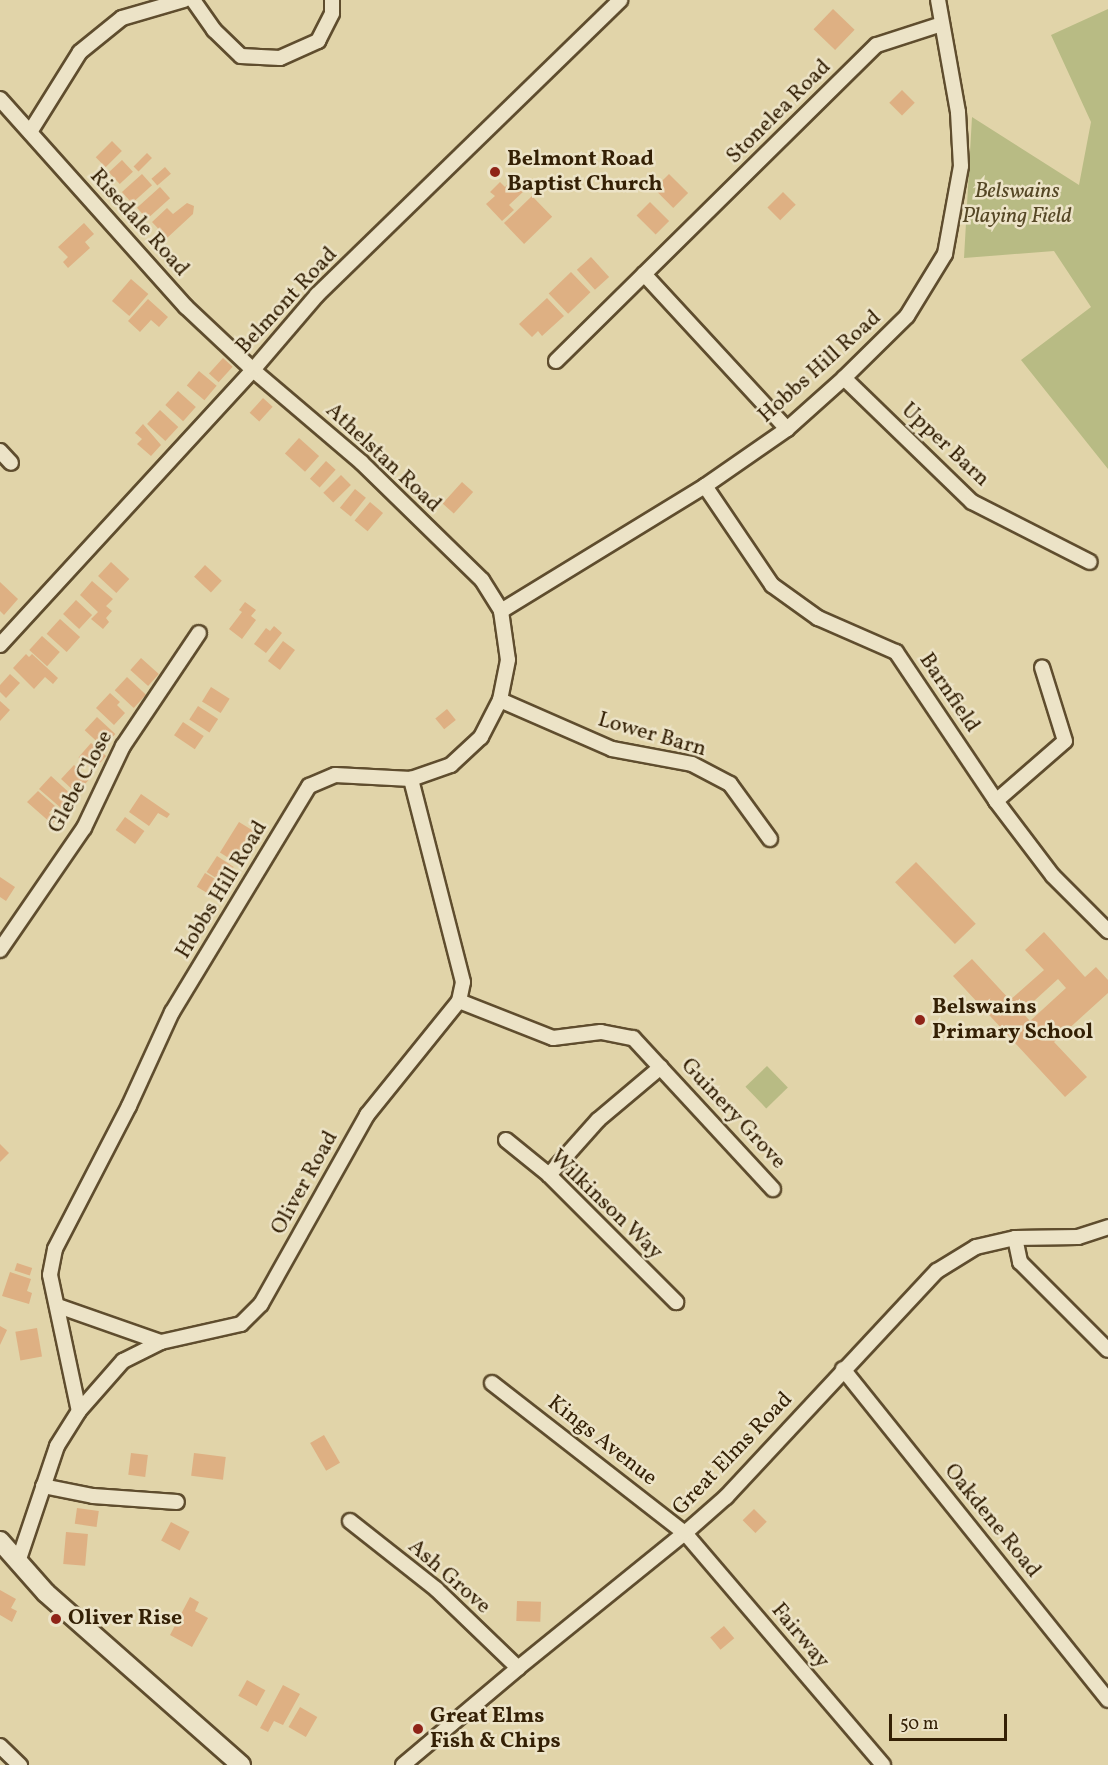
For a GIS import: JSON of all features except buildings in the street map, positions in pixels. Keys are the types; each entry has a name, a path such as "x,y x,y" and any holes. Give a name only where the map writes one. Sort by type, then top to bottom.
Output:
{"street":[{"path":"30,132 80,52 122,18 184,0"},
{"path":"193,0 214,30 241,57 280,58 318,41 332,13 332,0"},
{"name":"Belmont Road","path":"0,645 253,369 317,295 620,0"},
{"path":"938,0 942,24"},
{"name":"Stonelea Road","path":"556,361 877,45 942,24"},
{"name":"Hobbs Hill Road","path":"501,611 705,486 787,429 844,378 907,316 945,254 961,166 958,112 942,24"},
{"name":"Risedale Road","path":"0,99 186,307 253,369"},
{"path":"644,274 787,429"},
{"name":"Athelstan Road","path":"253,369 361,462 482,580"},
{"name":"Upper Barn","path":"844,378 972,502 1090,562"},
{"path":"0,451 11,463"},
{"name":"Barnfield","path":"705,486 772,585 818,618 896,652 996,801 1053,876 1108,931"},
{"name":"Hobbs Hill Road","path":"58,1306 50,1275 55,1249 129,1106 172,1012 309,786 335,775 411,779 451,765 481,737 500,700 508,660 501,611 482,580"},
{"name":"Glebe Close","path":"0,950 84,828 123,746 199,633"},
{"path":"996,801 1065,741 1042,667"},
{"name":"Lower Barn","path":"500,700 612,749 692,764 730,784 770,839"},
{"path":"411,779 463,982 459,1001"},
{"name":"Guinery Grove","path":"459,1001 553,1038 601,1032 633,1038 773,1189"},
{"name":"Oliver Road","path":"79,1412 123,1361 161,1342 241,1324 261,1304 367,1115 459,1001"},
{"name":"Guinery Grove","path":"549,1175 598,1120 661,1067"},
{"name":"Wilkinson Way","path":"506,1140 549,1175 676,1302"},
{"name":"Great Elms Road","path":"403,1765 726,1497 843,1369 937,1271 976,1246 1016,1238 1078,1237 1108,1227"},
{"path":"1016,1238 1020,1262 1108,1350"},
{"path":"58,1306 161,1342"},
{"path":"18,1562 57,1446 79,1412 58,1306"},
{"name":"Oakdene Road","path":"843,1369 1108,1700"},
{"name":"Kings Avenue","path":"492,1383 685,1533"},
{"path":"43,1486 93,1496 177,1502"},
{"name":"Ash Grove","path":"350,1521 436,1589 518,1668"},
{"name":"Fairway","path":"685,1533 883,1765"},
{"path":"0,1542 46,1593 236,1763"},
{"path":"0,1746 19,1765"}],"green space":[{"name":"Belswains Playing Field","path":"1108,9 1108,469 1021,360 1091,307 1054,251 964,258 972,117 1079,185 1091,122 1051,35"},
{"path":"767,1066 788,1088 766,1108 745,1087"}],"place":[{"name":"Belmont Road Baptist Church","path":"495,172"},
{"name":"Belswains Primary School","path":"920,1020"},
{"name":"Oliver Rise","path":"56,1619"},
{"name":"Great Elms Fish & Chips","path":"418,1729"}]}
